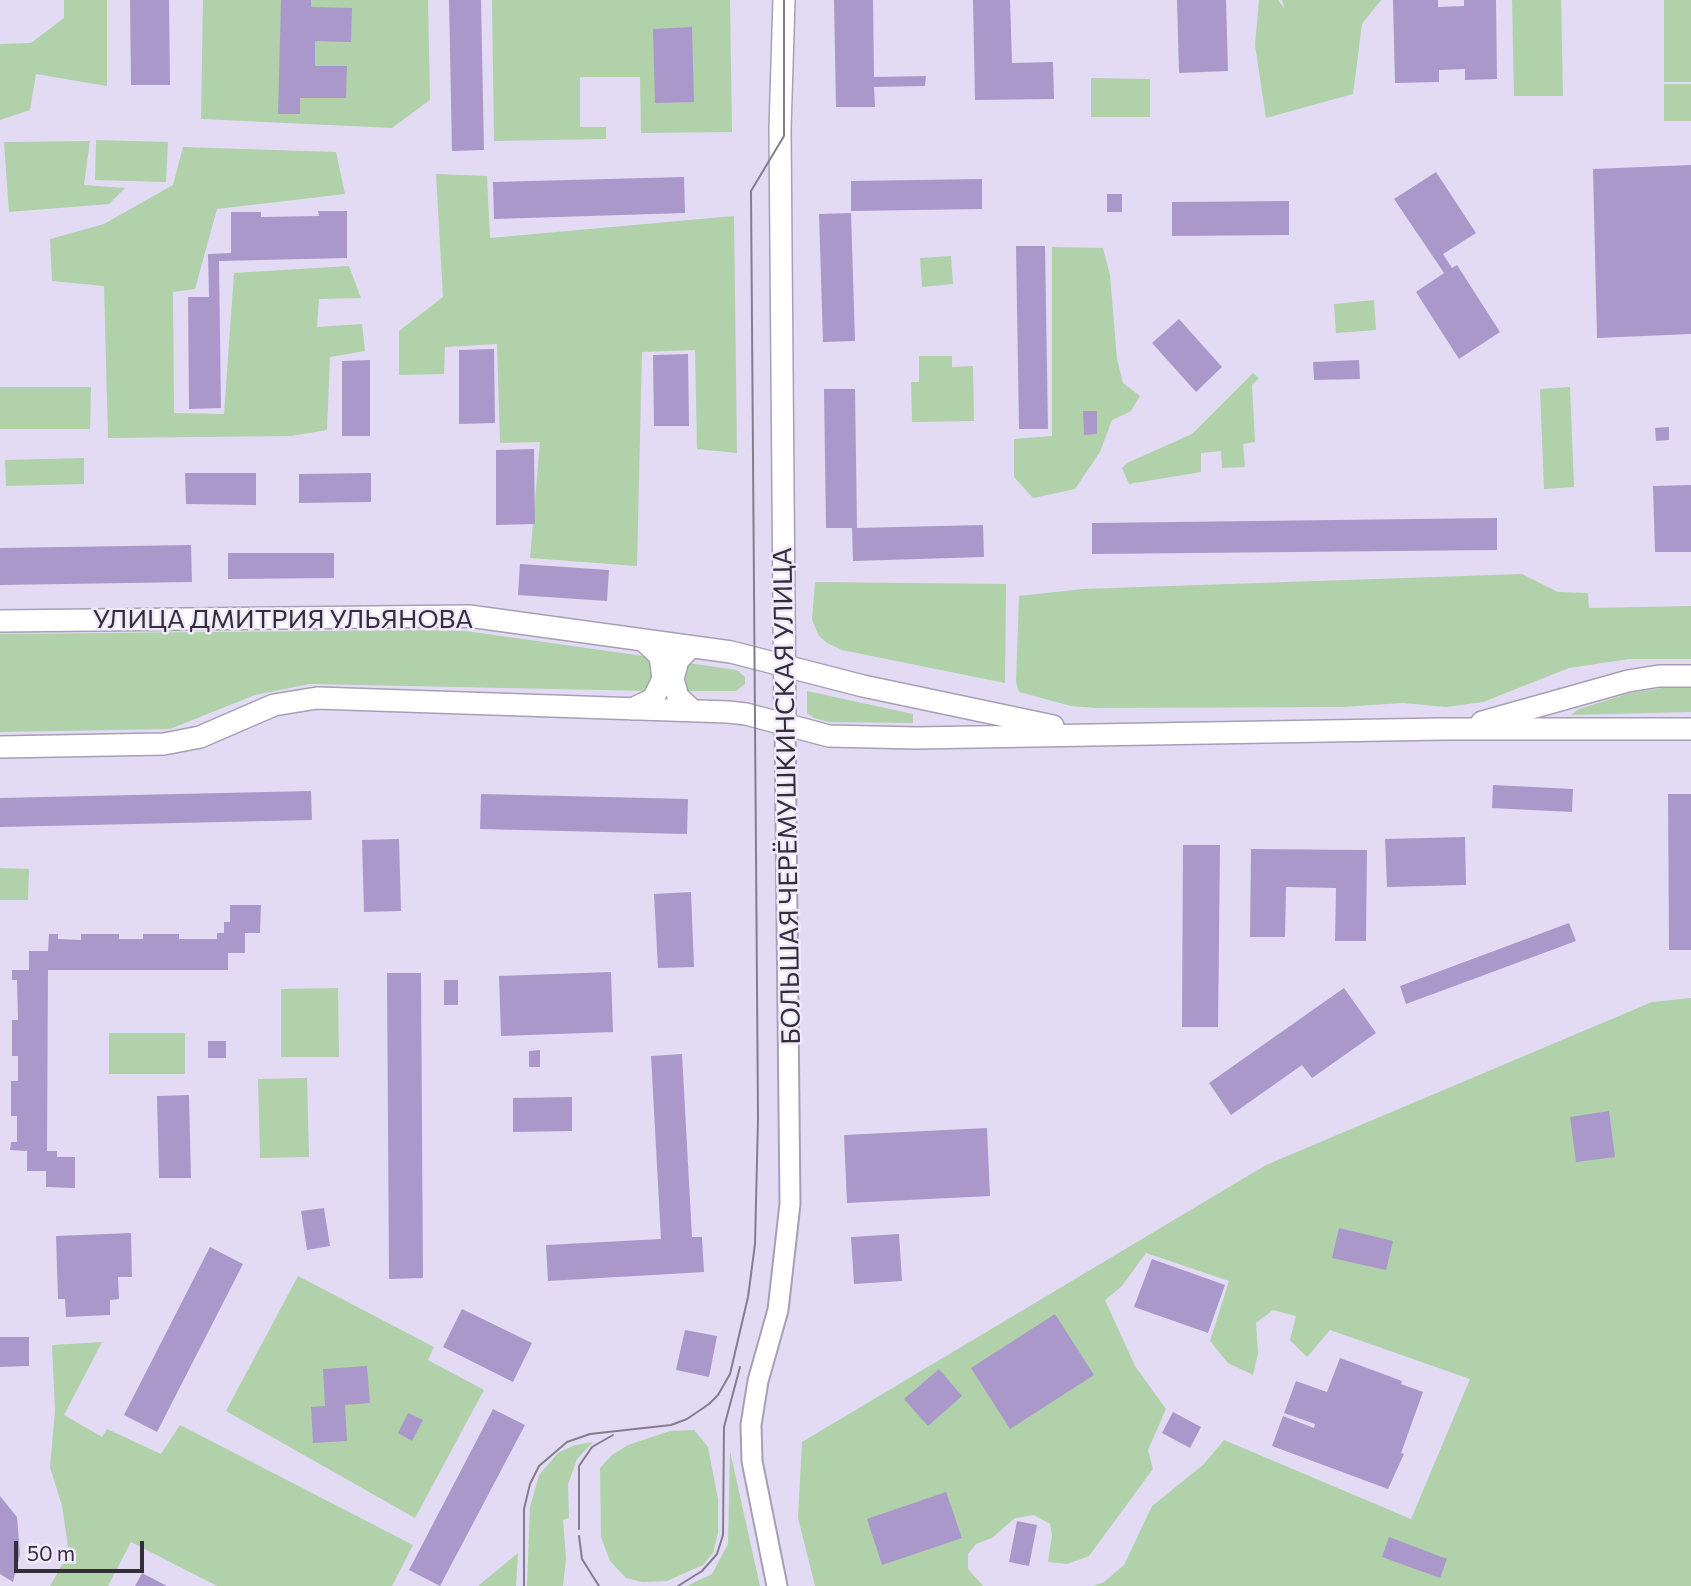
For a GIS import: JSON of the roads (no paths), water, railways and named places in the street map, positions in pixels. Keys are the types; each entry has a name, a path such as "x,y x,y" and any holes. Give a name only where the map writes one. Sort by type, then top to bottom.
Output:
{"main road":[{"name":"БОЛЬШАЯ ЧЕРЁМУШКИНСКАЯ УЛИЦА","path":"783,0 780,141 785,726"},
{"name":"УЛИЦА ДМИТРИЯ УЛЬЯНОВА","path":"0,621 451,615 691,647 785,665 863,686 1100,734"},
{"path":"632,709 653,699 663,679 660,656 644,641"},
{"path":"691,647 678,660 673,679 678,697 692,710"},
{"name":"УЛИЦА ДМИТРИЯ УЛЬЯНОВА","path":"1443,729 1483,722 1628,681 1660,676 1691,676"},
{"name":"УЛИЦА ДМИТРИЯ УЛЬЯНОВА","path":"0,747 164,744 201,737 274,705 317,698 692,710 746,714 809,733 854,736 1691,729"}],"street":[{"name":"БОЛЬШАЯ ЧЕРЁМУШКИНСКАЯ УЛИЦА","path":"778,1586 752,1461 751,1425 758,1381 780,1300 790,1205 785,726"}],"tram line":[{"path":"524,1586 524,1509 530,1484 539,1466 567,1442 590,1434 671,1425 687,1419 709,1404 718,1395 730,1374 748,1297 755,1244 758,1119 751,191 784,136 784,0"},
{"path":"678,1586 702,1571 717,1554 723,1535 724,1427 740,1367"},
{"path":"579,1529 579,1466 592,1447 613,1435"},
{"path":"579,1536 582,1559 599,1586"}]}
